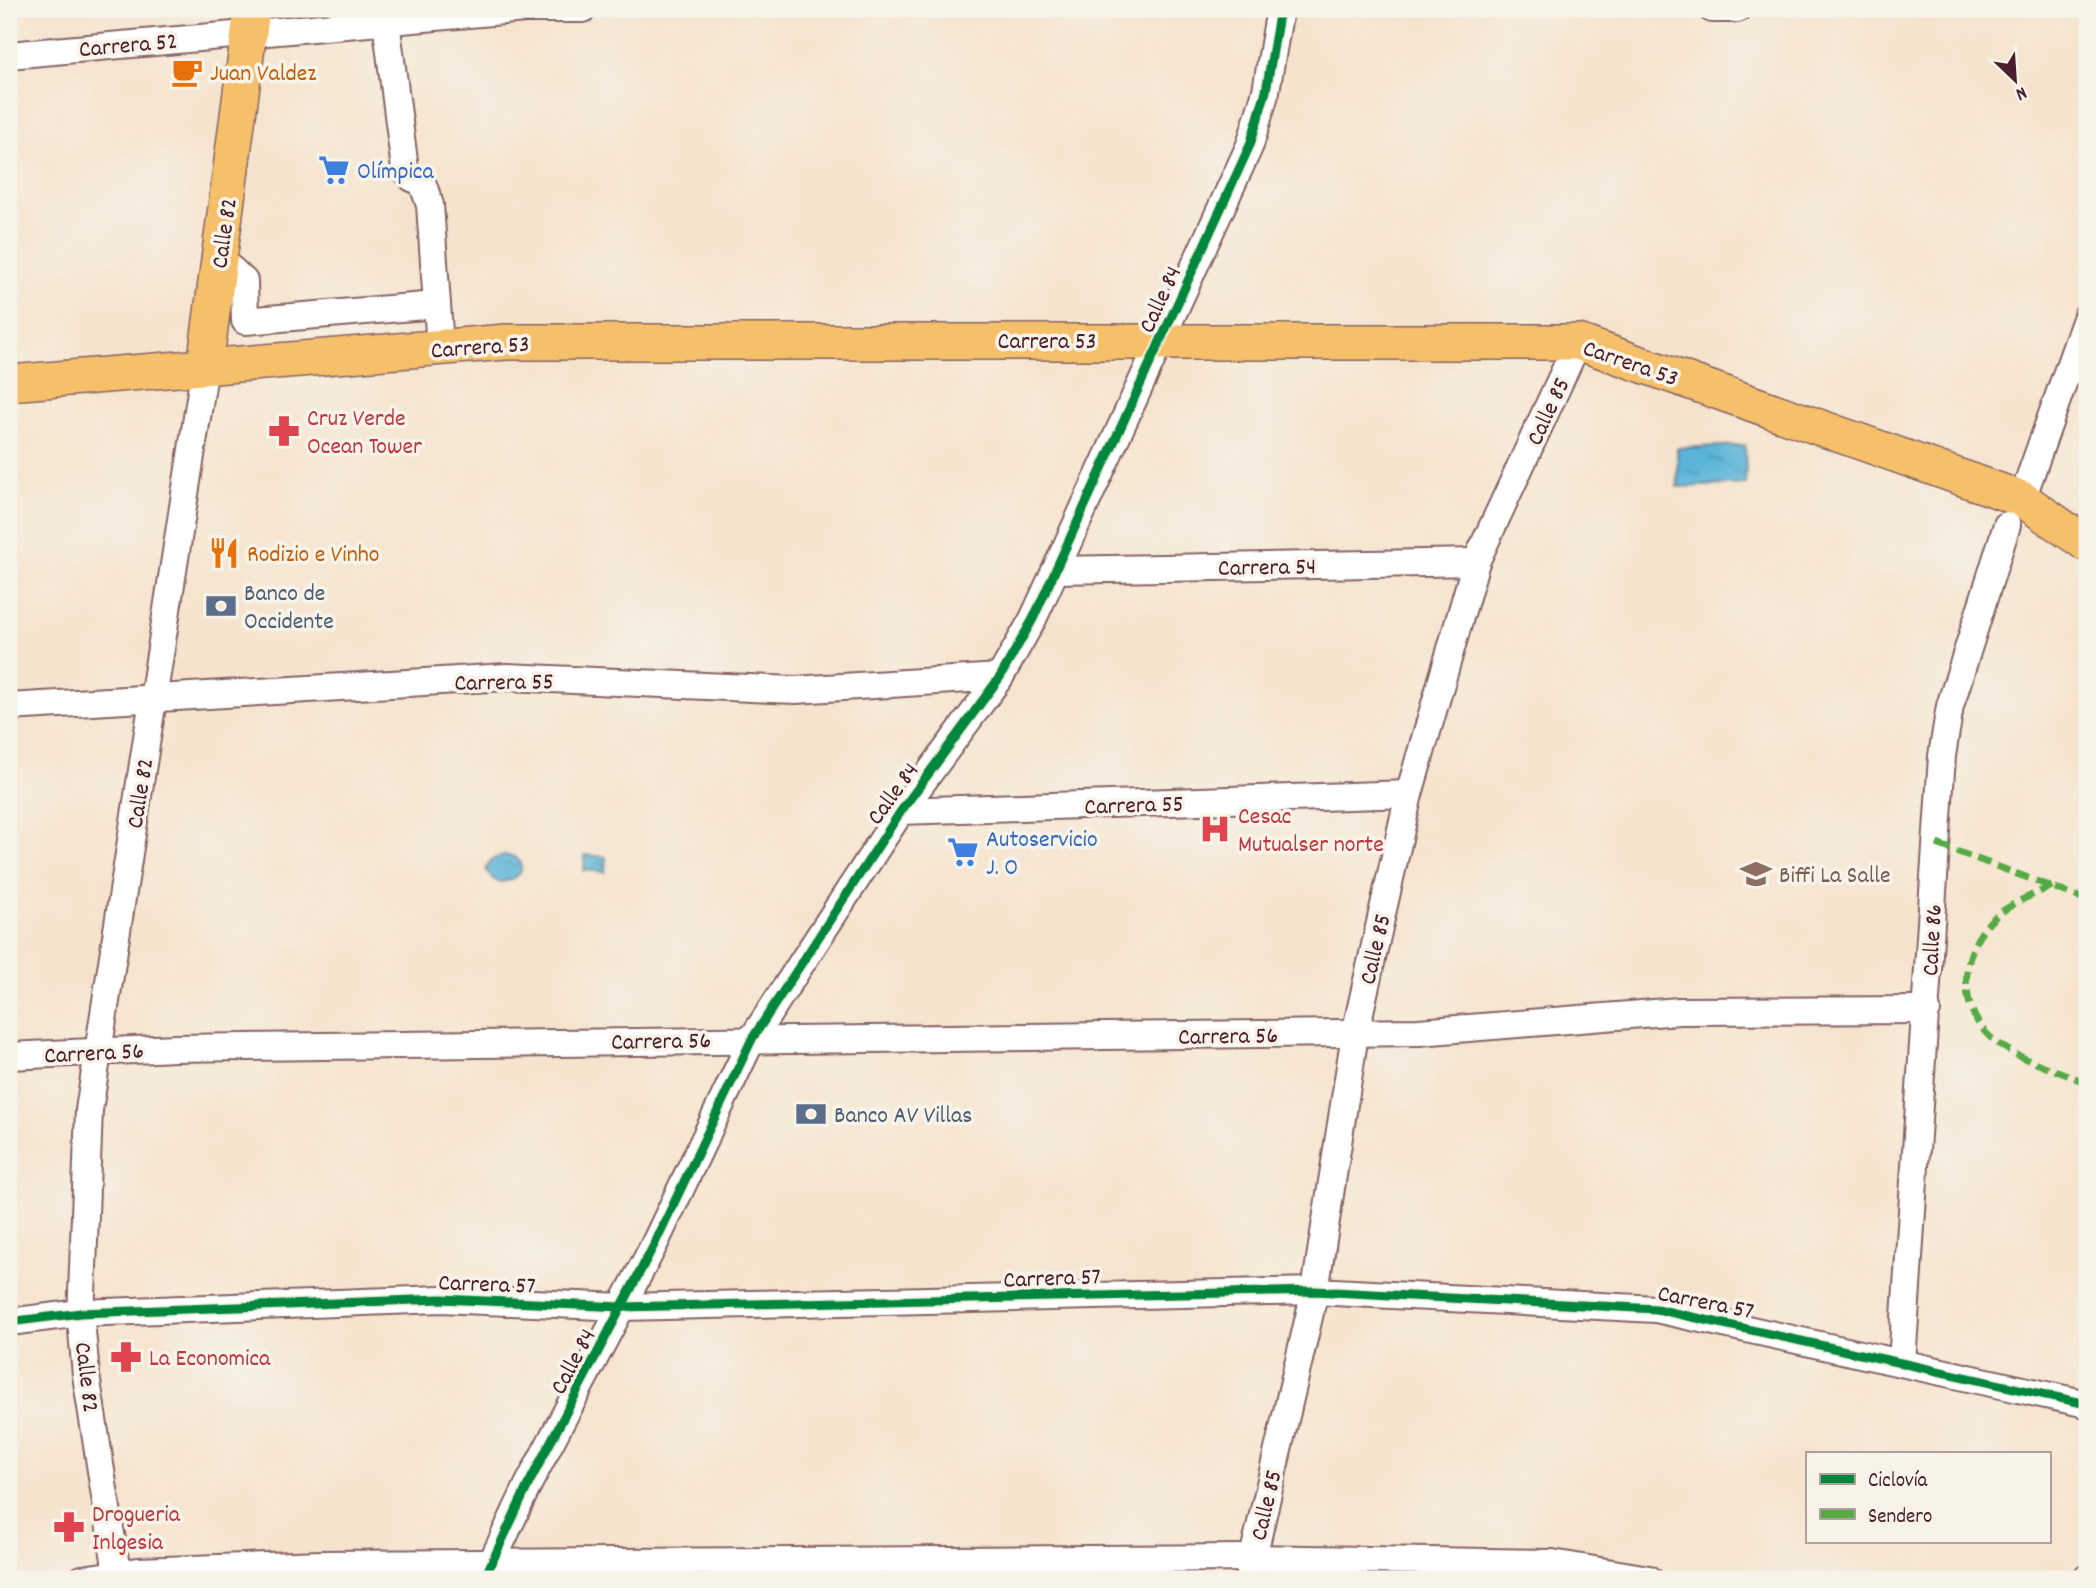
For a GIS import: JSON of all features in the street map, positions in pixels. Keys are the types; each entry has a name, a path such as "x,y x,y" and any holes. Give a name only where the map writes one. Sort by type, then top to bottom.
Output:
{"main road":[{"name":"Calle 82","path":"205,366 251,21"},
{"name":"Carrera 53","path":"9,383 506,342 1578,342 2014,512 2087,544"}],"street":[{"name":"Carrera 52","path":"9,55 251,21 386,21 525,9 583,9"},
{"name":"Calle 84","path":"487,1571 528,1485 622,1307 752,1039 901,811 1000,677 1057,570 1250,145 1266,91 1280,9"},
{"path":"1712,9 1737,9"},
{"path":"386,21 405,169 412,178 422,182 430,205 440,347"},
{"path":"220,259 244,281 246,363"},
{"path":"245,321 437,305"},
{"path":"317,315 320,357"},
{"name":"Calle 86","path":"1902,1363 1908,1230 1927,1010 1942,756 1950,706 2014,512 2087,316"},
{"name":"Calle 85","path":"1250,1569 1315,1291 1354,1034 1409,794 1476,562 1578,342"},
{"name":"Calle 82","path":"118,1577 86,1375 81,1313 89,1110 205,366"},
{"name":"Carrera 54","path":"1057,570 1476,562"},
{"name":"Carrera 55","path":"9,707 507,677 795,690 1000,677"},
{"name":"Carrera 55","path":"901,811 1409,794"},
{"name":"Carrera 56","path":"9,1056 97,1051 752,1039 1354,1034 1419,1032 1679,1011 1927,1010"},
{"name":"Carrera 57","path":"9,1322 81,1313 441,1299 622,1307 1315,1291 1656,1309 2087,1404"},
{"path":"82,1579 321,1564 487,1571 1250,1569 1552,1563 1649,1579"}],"water":[{"path":"1745,445 1746,484 1678,487 1677,448"},
{"path":"504,855 515,857 521,863 521,871 512,879 502,882 493,879 486,869 491,860"},
{"path":"585,855 606,857 605,872 584,870"}],"marked path":[{"path":"1937,844 2087,900"},
{"path":"2052,886 2008,908 1983,930 1969,960 1967,993 1979,1024 2000,1045 2024,1058 2087,1083"}],"cycle path":[{"path":"484,1579 528,1485 654,1245 752,1039 901,811 1000,677 1033,619 1250,145 1266,91 1280,9"},
{"path":"9,1322 81,1313 441,1299 622,1307 1315,1291 1656,1309 2087,1404"}],"place":[{"name":"Juan Valdez","path":"187,72"},
{"name":"Olímpica","path":"334,170"},
{"name":"Cruz Verde Ocean Tower","path":"284,431"},
{"name":"Rodizio e Vinho","path":"224,553"},
{"name":"Banco de Occidente","path":"221,606"},
{"name":"Cesac Mutualser norte","path":"1215,829"},
{"name":"Autoservicio J. O","path":"963,852"},
{"name":"Biffi La Salle","path":"1756,874"},
{"name":"Banco AV Villas","path":"811,1114"},
{"name":"La Economica","path":"126,1357"},
{"name":"Drogueria Inlgesia","path":"69,1527"}]}
